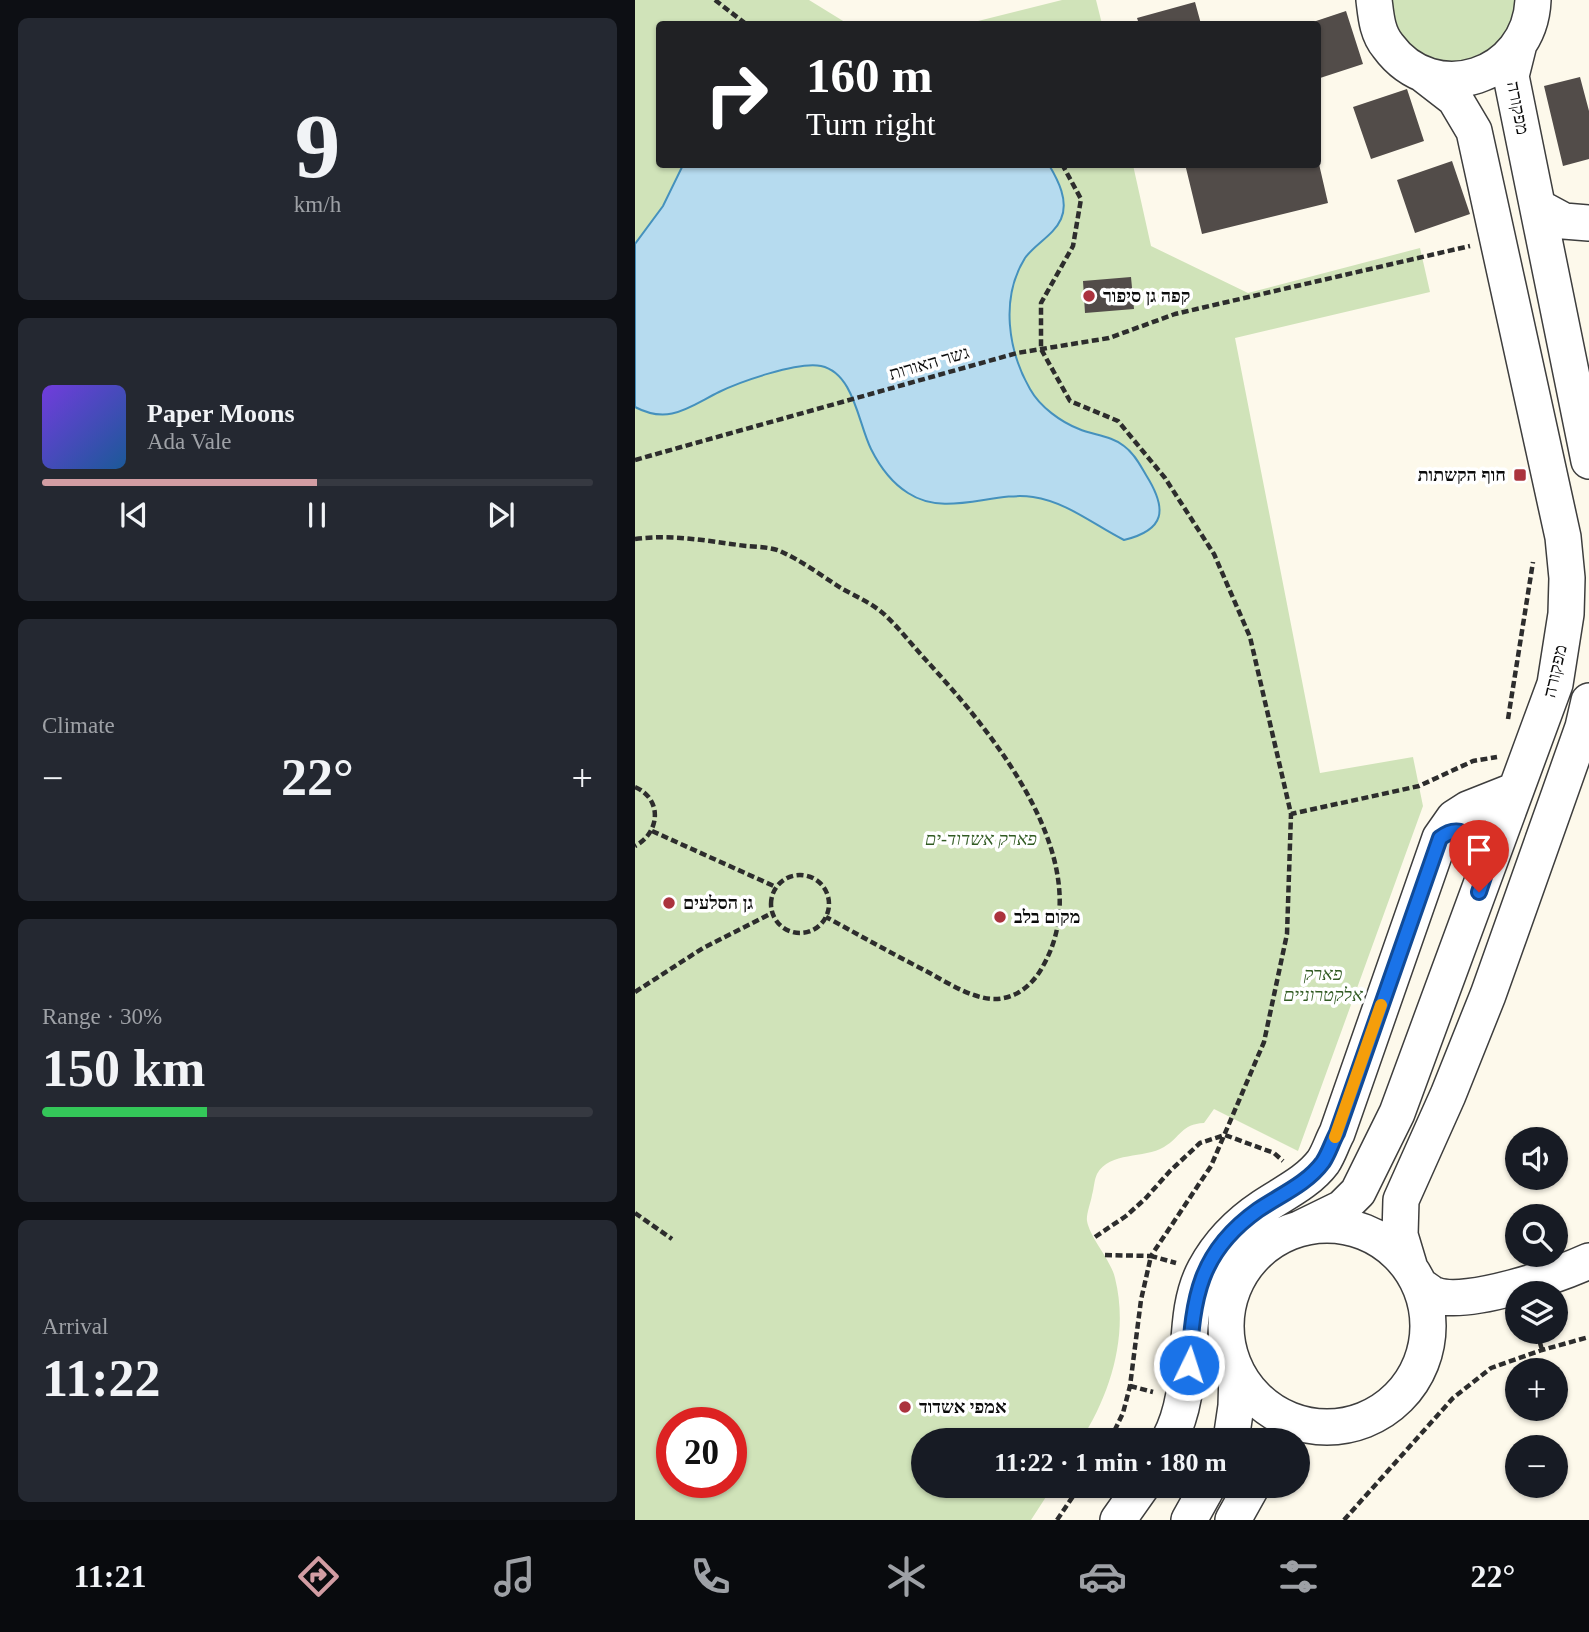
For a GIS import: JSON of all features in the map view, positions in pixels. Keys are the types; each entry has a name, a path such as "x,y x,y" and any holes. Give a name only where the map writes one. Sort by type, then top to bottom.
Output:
{"street":[{"name":"מפקורה","path":"1533,0 1529,24 1519,44 1511,76 1589,461"},
{"name":"מפקורה","path":"1301,1228 1342,1208 1358,1192 1397,1113 1555,684 1566,614 1567,578 1563,537 1474,131 1455,99 1403,63 1386,45 1372,8"},
{"path":"1424,75 1451,80 1477,77 1501,64 1519,44"},
{"path":"1537,207 1564,221 1589,223"},
{"path":"1310,1434 1350,1425 1374,1415 1396,1400 1413,1380 1424,1357 1429,1331 1428,1308 1400,1235 1401,1200 1448,1095 1488,995 1587,717"},
{"path":"1175,1428 1182,1412 1187,1386 1191,1323 1203,1272 1218,1247 1236,1227 1304,1181 1324,1160 1337,1133 1440,838 1454,818 1484,802 1516,790"},
{"path":"1440,838 1447,833 1458,831 1469,837 1478,848 1487,868"},
{"path":"1305,1428 1302,1424 1282,1417 1264,1405 1248,1390 1236,1372 1228,1348 1225,1322 1230,1297 1240,1273 1257,1253 1277,1238 1301,1228 1331,1224 1361,1230 1388,1244 1415,1276 1436,1295 1475,1296 1562,1273 1589,1261"},
{"path":"1429,1331 1475,1296"},
{"path":"1233,1428 1236,1372"},
{"path":"1118,1520 1134,1498"},
{"path":"1189,1520 1201,1498"}],"path":[{"path":"715,0 742,21"},
{"path":"1064,168 1081,199 1073,246 1041,303 1041,349 1070,401 1118,421 1165,478 1214,554 1250,637 1291,814 1287,934 1264,1042 1211,1166 1151,1256 1141,1300 1130,1385 1123,1413 1116,1428"},
{"name":"גשר האורות","path":"635,460 1017,353 1109,338 1175,314 1471,246 1474,259"},
{"path":"635,539 664,535 780,551 884,614 959,696 1003,753 1040,818 1059,888 1057,923 1047,959 1038,975 1014,995 995,999 980,997 954,986 826,917"},
{"path":"1506,730 1535,553"},
{"path":"1291,814 1419,786 1473,761 1502,757 1484,802"},
{"path":"635,787 648,795 656,813 652,831 645,840 635,846"},
{"path":"652,831 776,887"},
{"path":"802,874 819,881 829,898 826,917 814,929 798,933 782,927 772,913 770,904 776,887 783,880 802,874"},
{"path":"635,992 703,948 772,913"},
{"path":"1095,1237 1135,1208 1200,1143 1225,1135 1274,1153 1304,1181"},
{"path":"635,1213 672,1239"},
{"path":"1105,1255 1151,1256"},
{"path":"1344,1520 1453,1398 1491,1368 1589,1337"},
{"path":"1540,1344 1542,1350"},
{"path":"1057,1520 1072,1498"}],"green space":[{"name":"פארק אשדוד-ים","path":"635,0 809,0 843,21 656,21 656,168 1134,168 1151,246 1248,293 1420,248 1430,292 1235,338 1320,773 1413,757 1423,806 1298,1151 1214,1109 1204,1123 1186,1128 1164,1147 1110,1162 1097,1174 1087,1221 1113,1271 1120,1320 1115,1362 1109,1383 1088,1428 911,1428 911,1498 1045,1498 1031,1520 635,1520"},
{"path":"1062,0 1096,0 1101,21 978,21"},
{"path":"1387,0 1518,0 1512,31 1479,61 1429,63 1399,39"}],"water":[{"path":"682,168 1051,168 1061,191 1063,212 1058,225 1029,253 1017,274 1010,307 1016,358 1030,389 1051,413 1072,426 1119,443 1134,456 1158,499 1159,517 1155,524 1148,531 1124,540 1069,509 1033,497 1002,497 953,504 923,500 908,493 891,479 871,449 848,388 841,378 821,366 784,369 754,378 669,414 647,412 635,407 635,244 663,206"}],"building":[{"path":"1195,2 1200,21 1138,21 1137,18"},
{"path":"1346,11 1363,64 1321,78 1321,21 1316,21"},
{"path":"1580,77 1589,111 1589,159 1563,166 1544,86"},
{"path":"1407,89 1424,141 1371,159 1353,107"},
{"path":"1452,161 1470,214 1415,233 1397,180"},
{"path":"1186,168 1320,168 1328,203 1202,234"},
{"path":"1131,277 1134,309 1085,313 1083,281"}],"slow traffic":[{"path":"1335,1137 1381,1005"}],"place":[{"name":"קפה גן סיפור","path":"1089,296"},
{"name":"חוף הקשתות","path":"1520,475"},
{"name":"גן הסלעים","path":"669,903"},
{"name":"מקום בלב","path":"1000,917"},
{"name":"אמפי אשדוד","path":"905,1407"}],"route":[{"path":"1189,1365 1191,1323 1196,1295 1203,1272 1218,1247 1236,1227 1304,1181 1324,1160 1337,1133 1440,838 1447,833 1458,831 1469,837 1478,848 1487,868 1479,892"}],"park label":[{"name":"פארק אלקטרוניים","path":"1323,984"}]}
